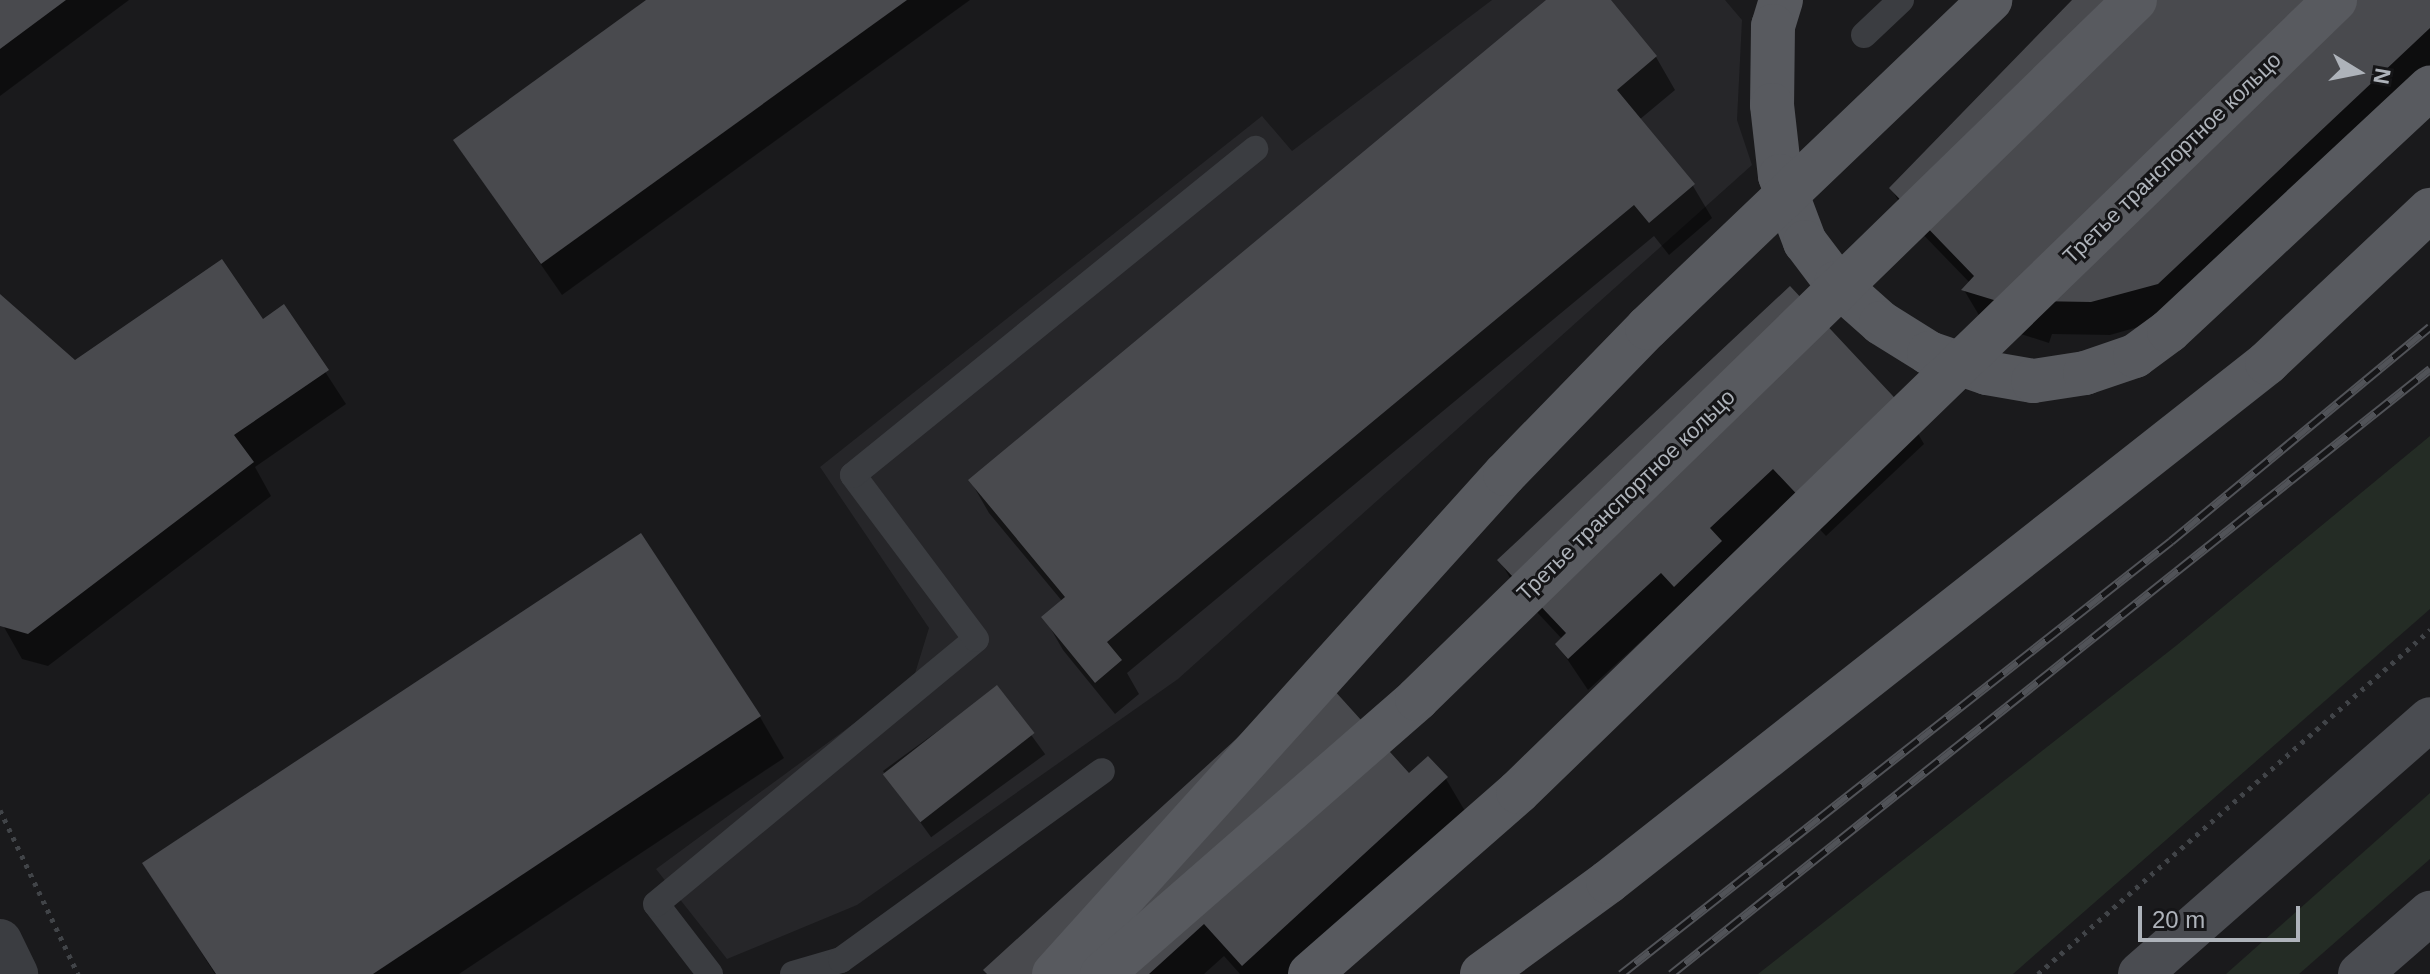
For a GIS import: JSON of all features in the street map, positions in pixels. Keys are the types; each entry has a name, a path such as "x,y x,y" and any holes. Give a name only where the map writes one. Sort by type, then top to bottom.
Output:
{"main road":[{"path":"1781,0 1773,26 1772,105 1780,176 1805,242 1836,283 1881,323 1929,353 1987,373 2033,381 2085,373 2135,356 2192,310 2430,88"},
{"path":"1054,974 1505,474 1647,328 1990,0"},
{"name":"Третье транспортное кольцо","path":"1102,974 1417,699 2135,0"},
{"name":"Третье транспортное кольцо","path":"1310,974 1518,792 2335,0"},
{"path":"1482,974 1608,882 2267,363 2430,210"},
{"path":"2140,974 2430,719"},
{"path":"2360,974 2430,913"}],"street":[{"path":"0,941 16,974"}],"lane":[{"path":"1864,35 1901,0"},
{"path":"710,974 656,904 976,639 853,475 1255,149"},
{"path":"793,974 841,960 1102,771"}],"path":[{"path":"2038,974 2430,630"},
{"path":"0,810 78,974"}],"shaded area":[{"path":"1492,0 1725,0 1742,20 1737,120 1752,165 1178,679 857,905 727,959 656,869 913,680 929,628 820,467 1262,116 1292,151"},
{"path":"2430,436 2430,609 2013,974 1758,974 2177,645"},
{"path":"2430,793 2430,859 2299,974 2226,974"}],"building":[{"path":"0,0 66,0 0,49"},
{"path":"646,0 907,0 541,264 453,140"},
{"path":"1546,0 1611,0 1657,56 1617,90 1695,184 1649,223 1634,205 1107,642 1122,660 1095,683 1041,617 1065,597 968,480"},
{"path":"2072,0 2430,0 2430,28 2158,284 2091,302 2033,301 2030,311 1961,290 1974,276 1889,188"},
{"path":"222,259 263,319 284,304 329,370 234,435 254,462 28,634 0,626 0,294 75,360"},
{"path":"1790,286 1906,410 1806,504 1773,469 1710,528 1722,541 1674,587 1661,573 1568,659 1555,644 1566,633 1497,560"},
{"path":"641,533 761,716 373,974 216,974 142,863"},
{"path":"1314,668 1409,773 1428,756 1448,777 1242,966 1204,924 1149,974 987,974 983,970"},
{"path":"997,685 1035,733 920,822 883,774"}],"railway":[{"path":"1621,974 2171,541 2430,327"},
{"path":"1671,974 2430,369"}]}
